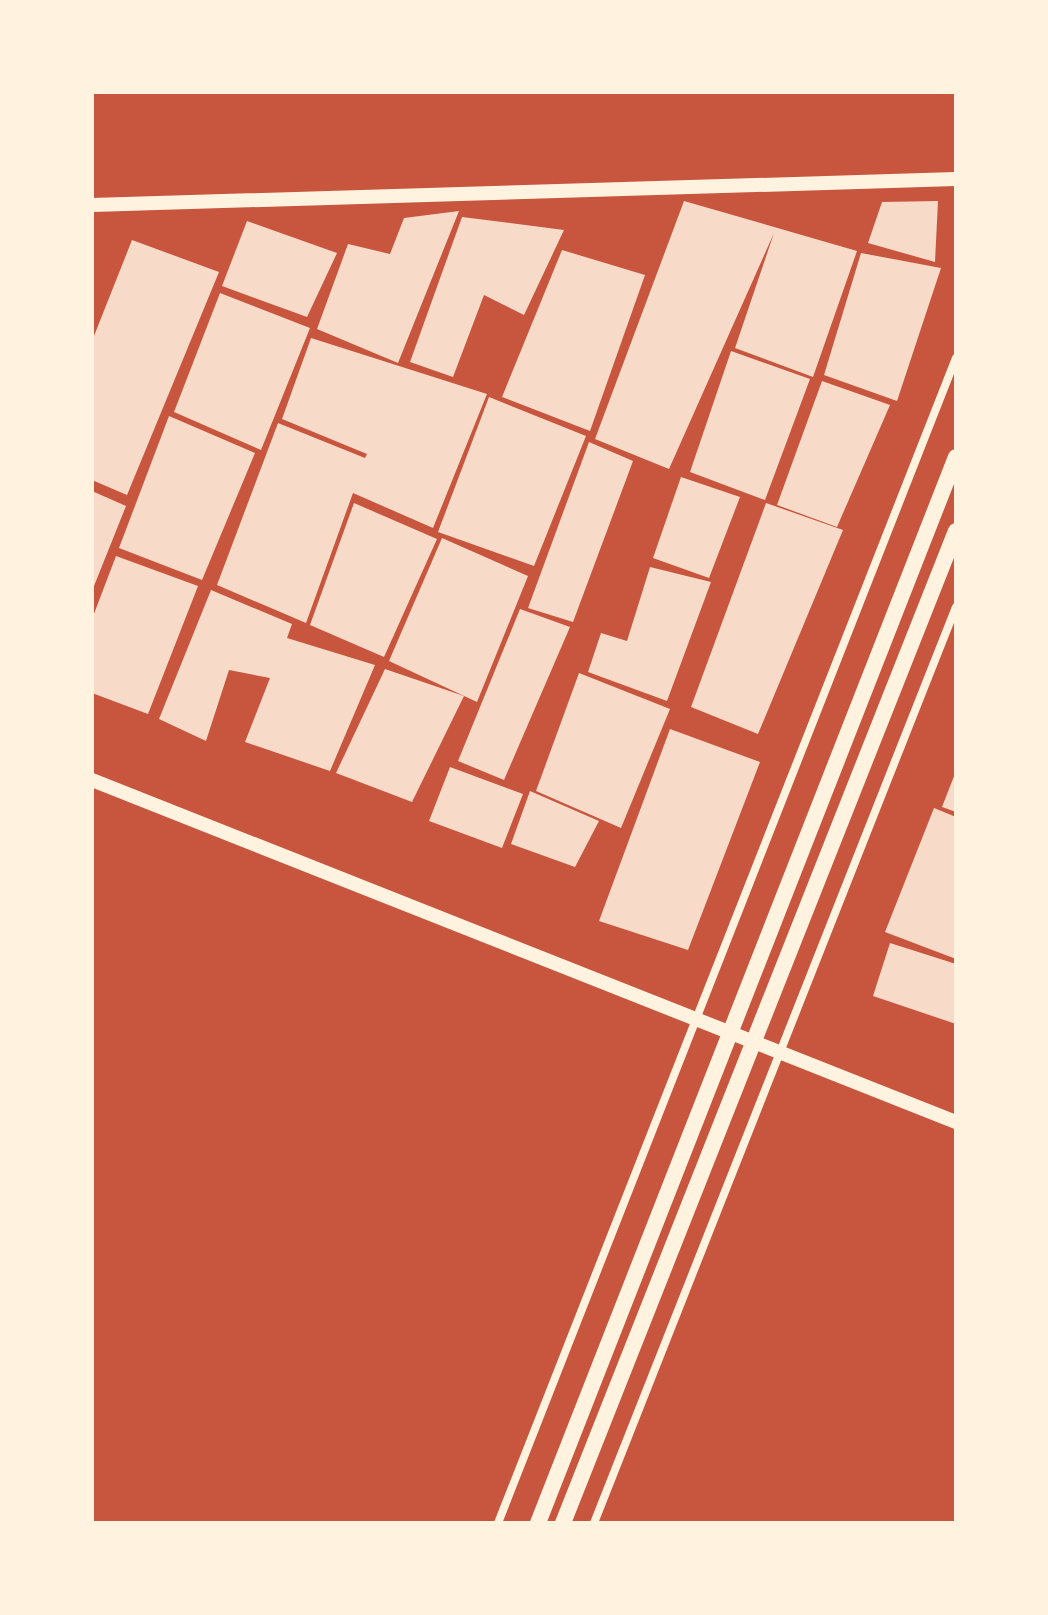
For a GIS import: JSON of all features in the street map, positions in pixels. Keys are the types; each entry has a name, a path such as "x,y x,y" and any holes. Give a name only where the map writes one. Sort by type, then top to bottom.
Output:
{"main road":[{"path":"538,1523 956,457"},
{"path":"563,1523 956,531"}],"street":[{"path":"92,205 956,179"},
{"path":"498,1523 956,358"},
{"path":"594,1523 956,607"},
{"path":"92,780 956,1122"}],"building":[{"path":"684,201 857,251 813,377 735,348 774,233 669,469 595,439"},
{"path":"938,201 935,262 868,243 882,202"},
{"path":"459,211 398,363 317,329 348,244 390,254 404,218"},
{"path":"462,217 564,230 524,315 484,295 453,377 410,362"},
{"path":"247,221 337,253 307,317 222,286"},
{"path":"132,240 219,272 127,495 92,480 92,341"},
{"path":"562,250 645,275 590,431 502,397"},
{"path":"861,253 941,268 897,401 824,375"},
{"path":"220,293 310,328 261,450 174,412"},
{"path":"311,338 487,394 433,528 353,493 306,623 217,585 278,423 365,458 367,454 282,419"},
{"path":"731,351 810,379 765,500 690,472"},
{"path":"822,381 890,405 837,527 777,505"},
{"path":"489,397 586,436 534,566 438,532"},
{"path":"169,416 255,453 202,580 119,548"},
{"path":"589,442 633,461 573,622 528,608"},
{"path":"681,477 740,497 709,578 653,558"},
{"path":"92,491 126,506 92,591"},
{"path":"354,503 437,539 384,657 310,625"},
{"path":"766,503 843,530 758,734 691,707"},
{"path":"442,538 528,576 477,702 389,661"},
{"path":"116,556 198,586 148,714 92,693 92,619"},
{"path":"650,567 711,582 667,701 588,672 601,633 627,641"},
{"path":"211,590 292,624 287,638 375,665 330,771 245,742 270,678 229,670 206,741 159,719"},
{"path":"520,609 570,627 504,780 458,761"},
{"path":"385,669 464,696 412,802 336,773"},
{"path":"579,673 670,709 621,828 536,791"},
{"path":"670,729 760,762 688,950 599,921"},
{"path":"450,767 523,794 502,848 429,821"},
{"path":"956,771 956,812 942,807"},
{"path":"530,791 599,821 575,867 511,844"},
{"path":"934,808 956,817 956,959 885,932"},
{"path":"890,943 956,964 956,1024 873,996"}]}
